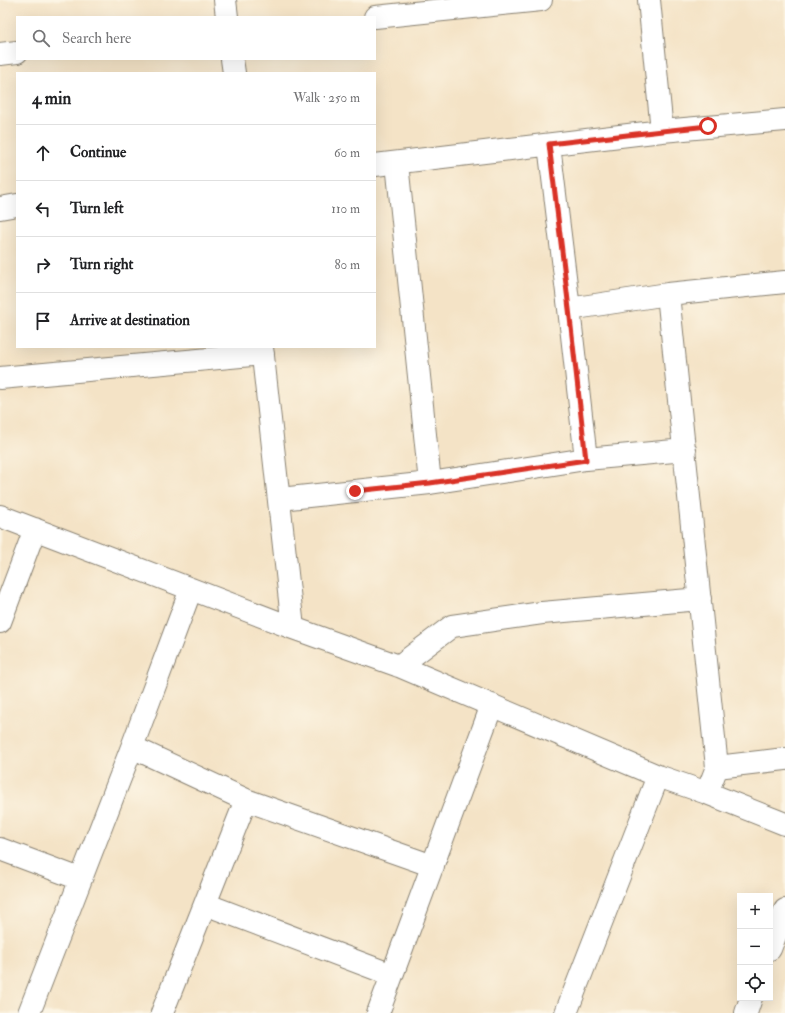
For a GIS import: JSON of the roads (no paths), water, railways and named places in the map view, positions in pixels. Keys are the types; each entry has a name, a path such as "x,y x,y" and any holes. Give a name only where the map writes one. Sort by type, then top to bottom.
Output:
{"street":[{"path":"225,0 227,16"},
{"path":"376,17 541,0"},
{"path":"649,0 662,131"},
{"path":"0,54 16,52"},
{"path":"232,60 234,72"},
{"path":"376,165 662,131 785,120"},
{"path":"549,144 586,460"},
{"path":"397,163 430,483"},
{"path":"0,208 16,205"},
{"path":"569,309 668,294 785,282"},
{"path":"668,294 717,767 707,793"},
{"path":"0,378 262,350 280,499 293,628"},
{"path":"280,499 430,483 586,460 685,450"},
{"path":"0,516 293,628 399,666 658,776 707,793 785,824"},
{"path":"0,622 35,529"},
{"path":"29,1013 132,747 191,589"},
{"path":"399,666 452,626 542,613 700,598"},
{"path":"378,1013 434,866 492,705"},
{"path":"132,747 246,800 434,866"},
{"path":"717,767 785,759"},
{"path":"566,1013 658,776"},
{"path":"167,1011 205,904 246,800"},
{"path":"0,849 80,879"},
{"path":"205,904 392,975"},
{"path":"773,941 785,910"},
{"path":"746,1013 750,1001"}]}
